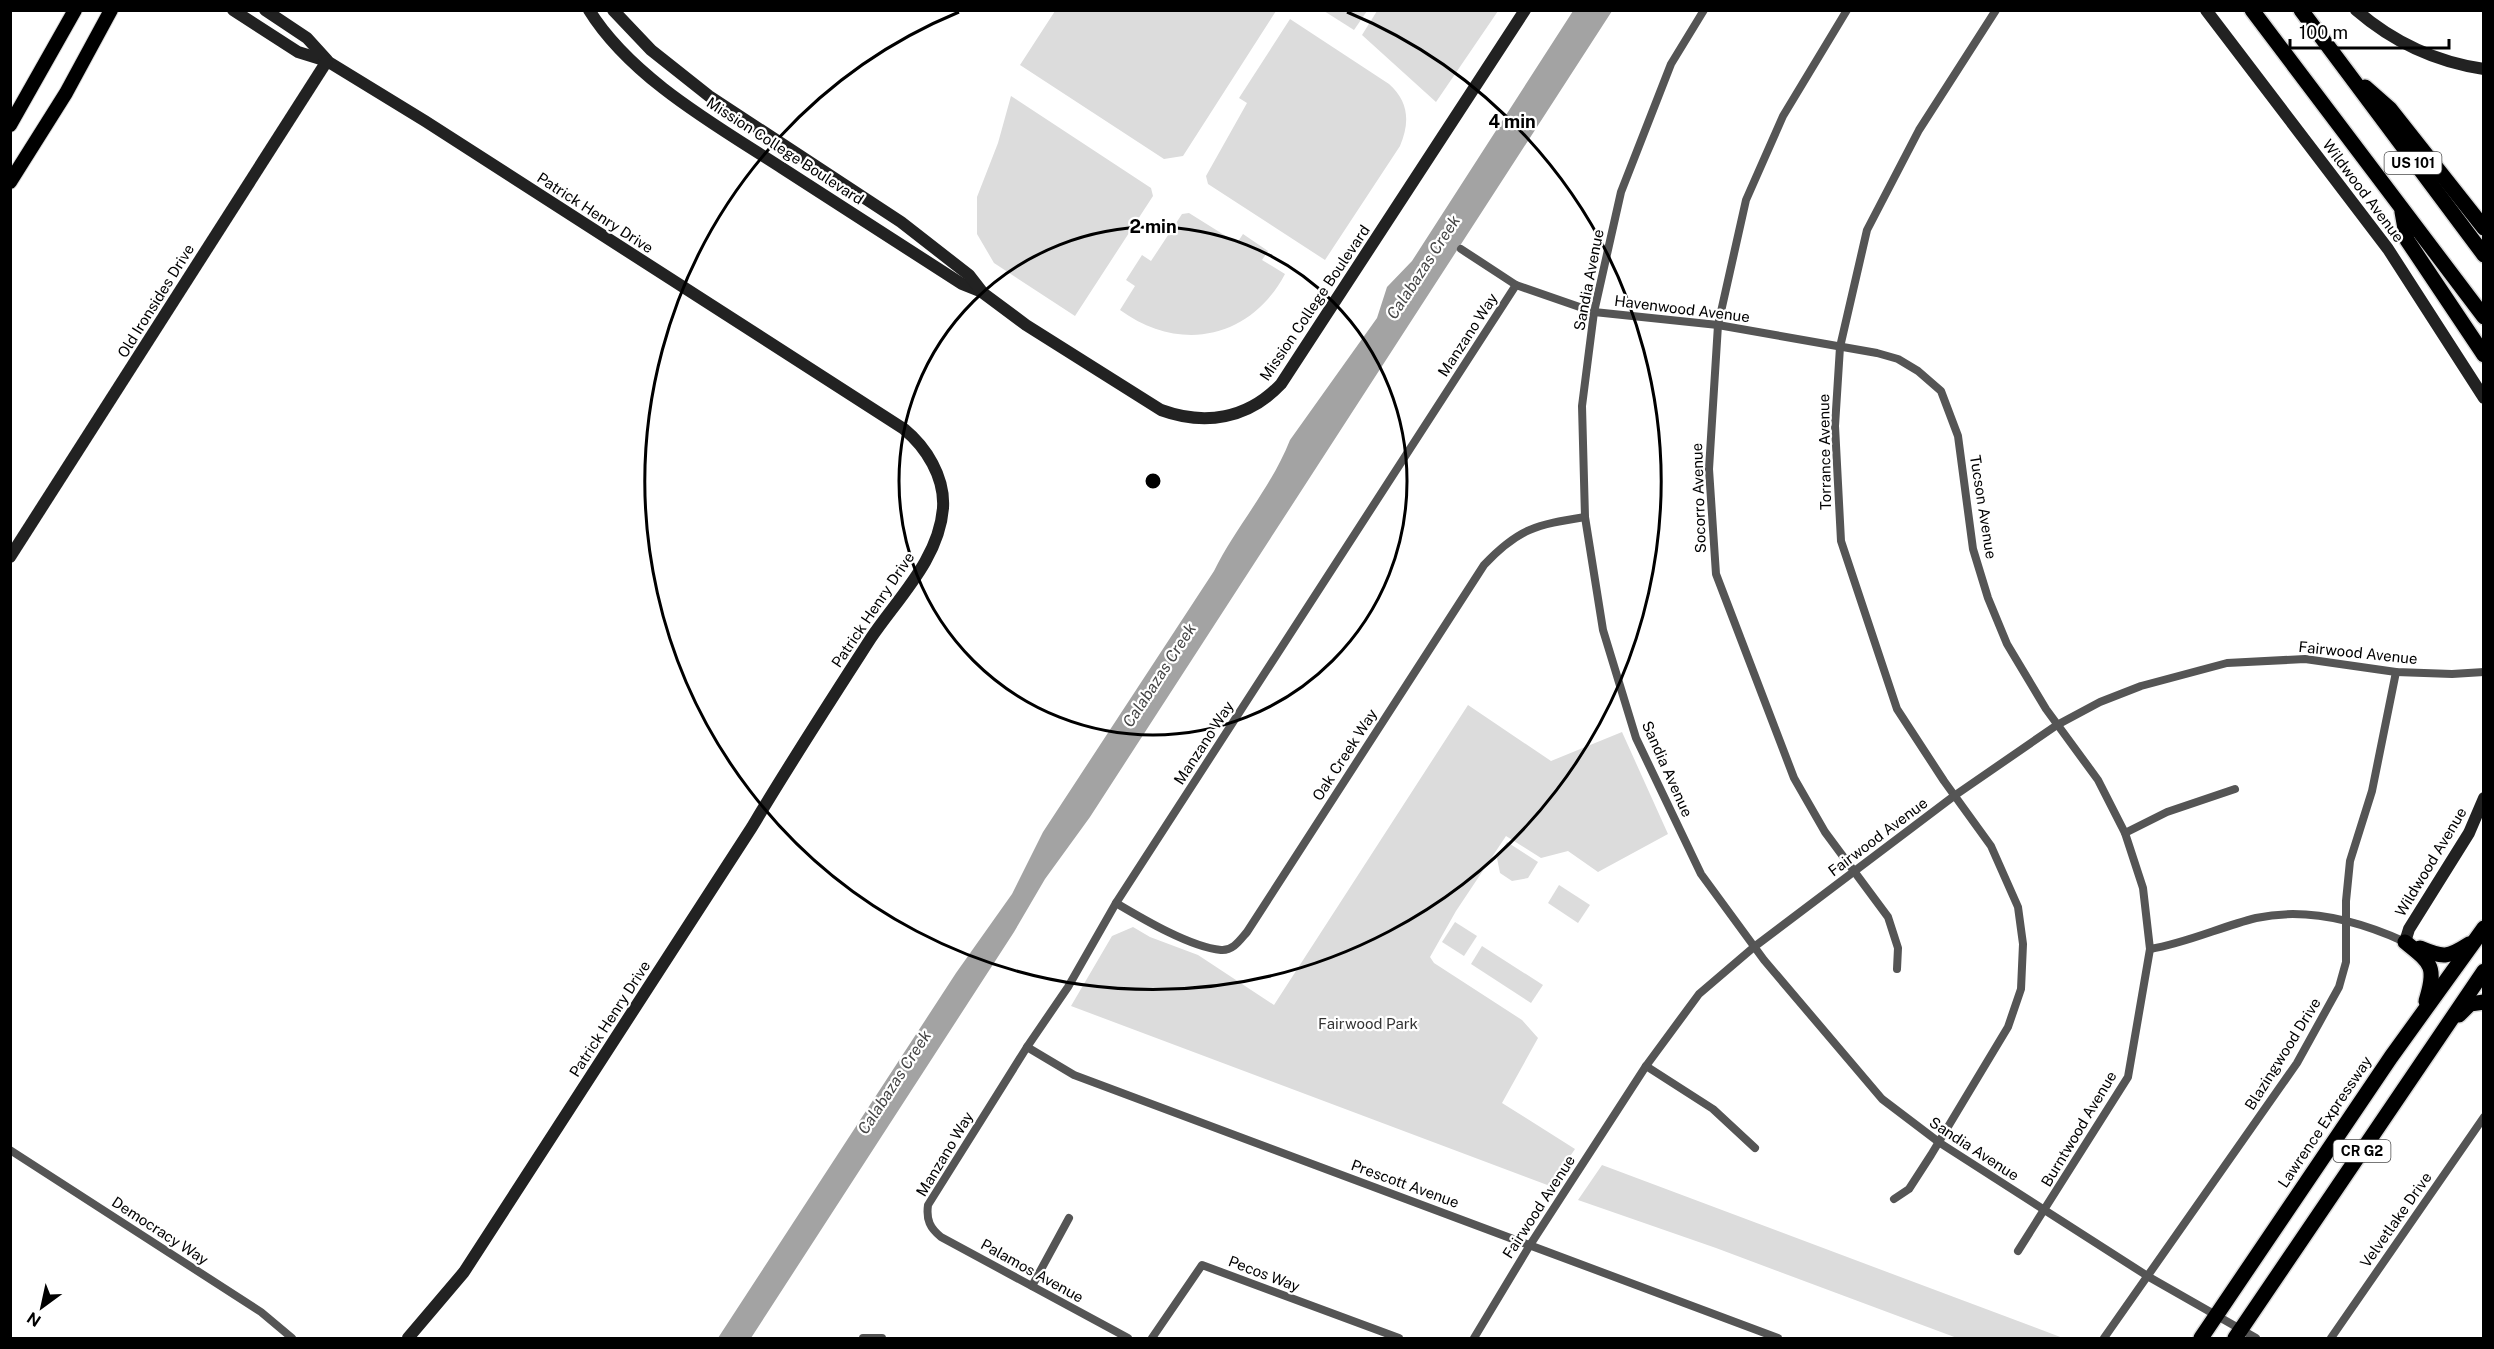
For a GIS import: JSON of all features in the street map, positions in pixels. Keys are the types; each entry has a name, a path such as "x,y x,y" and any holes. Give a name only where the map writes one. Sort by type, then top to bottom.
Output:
{"highway":[{"name":"US 101","path":"2252,10 2484,317"},
{"name":"US 101","path":"2301,10 2484,255"},
{"path":"2345,68 2390,109 2484,228"},
{"path":"2402,210 2406,240 2484,354"},
{"path":"2405,942 2440,957 2452,955 2480,933"},
{"name":"Lawrence Expressway","path":"2201,1338 2480,933"},
{"path":"2405,942 2428,961 2433,971 2421,1016"},
{"name":"CR G2","path":"2238,1334 2484,971"},
{"path":"2444,1030 2470,1004 2484,1002"}],"main road":[{"path":"10,125 75,10"},
{"path":"10,182 66,93 111,10"}],"street":[{"name":"Patrick Henry Drive","path":"232,10 298,52 327,61 904,429 919,444 934,467 943,506 933,546 915,577 873,635 789,764 747,835 464,1272 408,1338"},
{"name":"Patrick Henry Drive","path":"265,10 307,38 327,61"},
{"name":"Mission College Boulevard","path":"589,10 597,24 631,59 698,113 962,284 983,293 1026,325 1161,410 1176,415 1208,419 1248,409 1274,392 1289,375 1525,10"},
{"name":"Mission College Boulevard","path":"613,10 651,50 686,79 902,222 969,275 983,293"},
{"name":"Sandia Avenue","path":"1704,10 1671,64 1621,192 1594,312 1582,406 1585,517 1603,630 1636,738 1701,874 1754,947 1882,1099 1940,1143 2149,1276 2217,1314 2238,1334 2256,1338"},
{"name":"Socorro Avenue","path":"1847,10 1783,116 1746,200 1718,325 1709,469 1716,574 1794,778 1825,832 1888,917 1898,948 1897,969"},
{"name":"Torrance Avenue","path":"1894,1199 1909,1189 1940,1143 2008,1026 2021,989 2023,944 2018,907 2004,872 1990,846 1897,709 1841,541 1835,426 1840,347 1867,230 1919,130 1996,10"},
{"name":"Wildwood Avenue","path":"2206,10 2388,249 2484,398"},
{"path":"2356,10 2395,39 2412,48 2451,62 2484,69"},
{"name":"Old Ironsides Drive","path":"10,557 327,61"},
{"name":"Havenwood Avenue","path":"1461,249 1516,285 1594,312 1718,325 1840,347"},
{"name":"Manzano Way","path":"928,1222 928,1205 1027,1047 1068,987 1116,903 1516,285"},
{"name":"Tucson Avenue","path":"1840,347 1898,359 1918,371 1941,391 1958,436 1973,549 1988,598 2007,644 2057,725"},
{"name":"Oak Creek Way","path":"1116,903 1183,938 1221,950 1235,945 1247,932 1484,565 1516,535 1552,522 1585,517"},
{"name":"Fairwood Avenue","path":"1474,1338 1530,1245 1646,1066 1699,993 1754,947 1954,796 2057,725 2100,702 2141,686 2227,663 2305,659 2396,672 2452,674 2484,672"},
{"name":"Blazingwood Drive","path":"2104,1338 2297,1063 2328,1011 2346,962 2348,921 2346,901 2350,861 2372,791 2396,672"},
{"name":"Burntwood Avenue","path":"2018,1251 2128,1077 2150,949 2143,888 2125,833 2098,780 2057,725"},
{"path":"2125,833 2167,812 2235,789"},
{"name":"Wildwood Avenue","path":"2405,942 2409,929 2469,833 2484,798"},
{"path":"2150,949 2175,945 2257,918 2301,914 2348,921 2377,929 2405,942"},
{"name":"Prescott Avenue","path":"1027,1047 1074,1075 1778,1338"},
{"path":"1646,1066 1713,1109 1755,1148"},
{"name":"Velvetlake Drive","path":"2331,1338 2484,1117"},
{"name":"Democracy Way","path":"10,1150 261,1312 292,1338"},
{"path":"1032,1286 1069,1218"},
{"name":"Palamos Avenue","path":"928,1222 932,1230 941,1237 1128,1338"},
{"name":"Pecos Way","path":"1152,1338 1202,1265 1399,1338"},
{"path":"862,1338 882,1338"}],"green space":[{"path":"1055,11 1276,11 1183,156 1164,159 1020,65"},
{"path":"1324,11 1367,11 1354,30"},
{"path":"1377,11 1498,11 1436,102 1362,35"},
{"path":"1290,19 1389,84 1401,98 1406,113 1405,129 1400,146 1325,260 1208,184 1206,176 1247,103 1239,98"},
{"path":"1011,96 1151,188 1153,196 1075,316 994,263 977,234 977,197 998,143"},
{"path":"1189,213 1237,243 1243,234 1268,251 1262,260 1285,274 1270,296 1253,314 1233,326 1212,333 1189,335 1166,332 1143,324 1120,310 1135,286 1126,280 1142,255 1151,261 1182,214"},
{"name":"Fairwood Park","path":"1468,705 1551,761 1622,732 1668,834 1598,872 1568,851 1541,858 1506,836 1456,911 1430,957 1434,963 1522,1020 1538,1038 1502,1103 1575,1149 1550,1186 1071,1006 1112,936 1133,927 1150,937 1198,955 1274,1005"},
{"path":"1507,842 1538,862 1528,878 1512,881 1500,873 1497,858"},
{"path":"1559,885 1590,905 1578,923 1548,903"},
{"path":"1455,922 1477,936 1464,956 1442,942"},
{"path":"1482,946 1543,985 1531,1003 1471,964"},
{"path":"1602,1165 2063,1338 1957,1338 1716,1248 1578,1200"}],"water":[{"name":"Calabazas Creek","path":"1573,11 1612,11 1090,817 1045,879 1014,932 751,1338 718,1338 956,973 1012,894 1043,832 1214,571 1264,490 1290,440 1377,318 1387,287 1412,261"}]}
